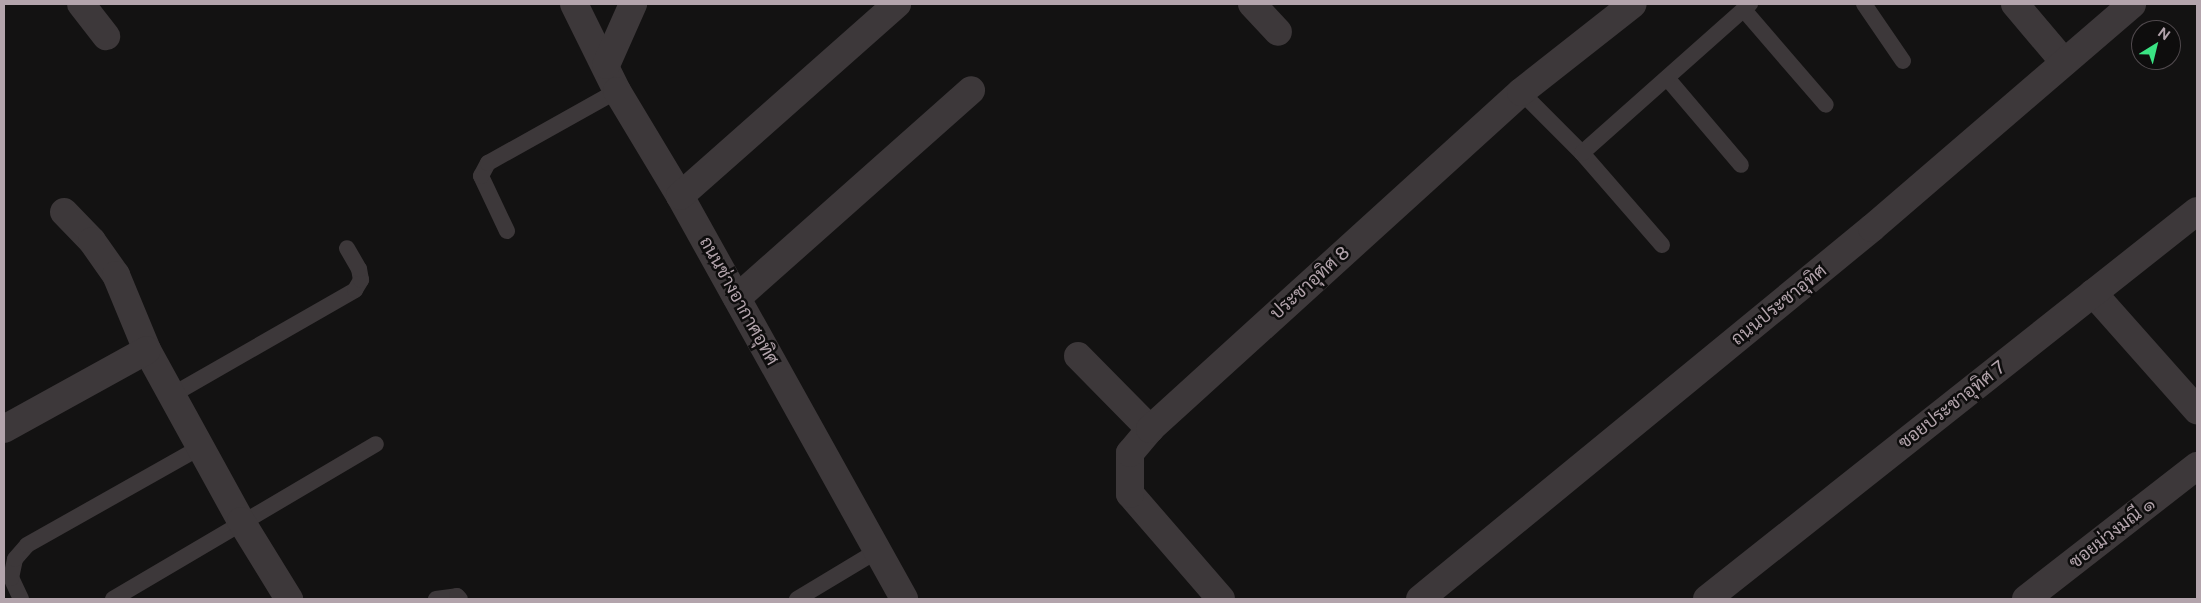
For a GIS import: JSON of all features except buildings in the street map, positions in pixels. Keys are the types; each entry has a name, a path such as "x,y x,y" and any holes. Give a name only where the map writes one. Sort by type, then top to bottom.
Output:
{"street":[{"path":"81,4 106,36"},
{"name":"ถนนช่างอากาศอุทิศ","path":"574,4 606,65 617,91 680,196 904,599"},
{"path":"606,65 633,4"},
{"path":"680,196 897,4"},
{"path":"1252,4 1278,32"},
{"name":"ประชาอุทิศ 8","path":"1221,599 1130,494 1130,453 1150,429 1521,92 1633,4"},
{"path":"2014,4 2064,62"},
{"name":"ถนนประชาอุทิศ","path":"1420,599 1872,228 2132,4"},
{"path":"737,298 972,90"},
{"name":"ซอยประชาอุทิศ 7","path":"1707,599 2197,211"},
{"path":"64,212 92,241 116,275 147,350 199,448 289,599"},
{"path":"2093,294 2197,410"},
{"path":"4,429 147,350"},
{"path":"1078,356 1150,429"},
{"name":"ซอยม่วงมณี ๑","path":"2026,599 2197,466"}],"lane":[{"path":"1864,4 1903,62"},
{"path":"1582,152 1747,7 1826,105"},
{"path":"1667,78 1741,165"},
{"path":"507,232 480,176 488,163 617,91"},
{"path":"1521,92 1582,152 1662,245"},
{"path":"172,395 355,290 361,280 359,269 347,248"},
{"path":"113,599 241,521 376,444"},
{"path":"21,599 11,578 16,559 27,545 199,448"},
{"path":"797,599 877,551"},
{"path":"436,599 457,596 460,599"}]}
